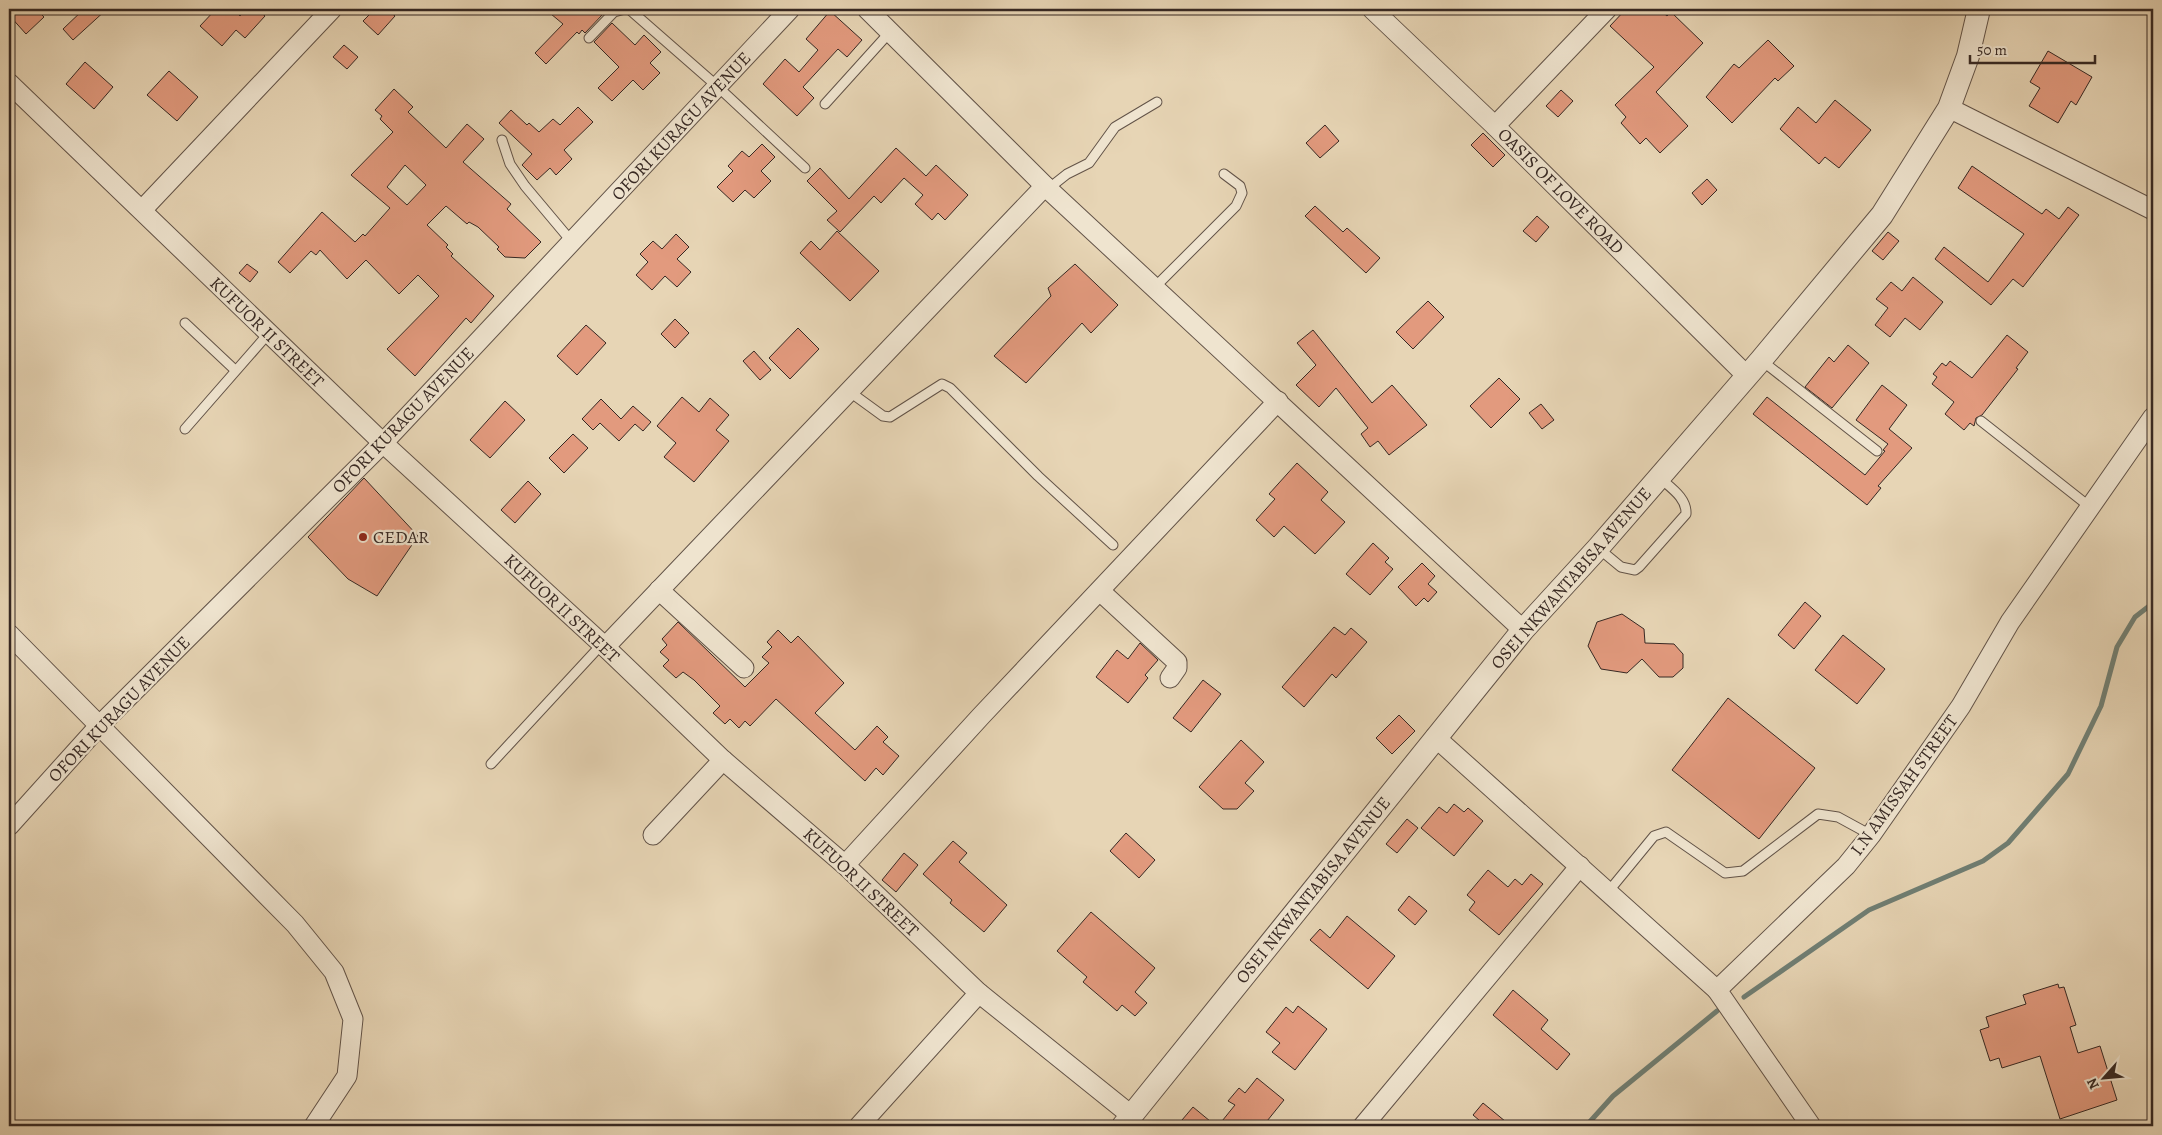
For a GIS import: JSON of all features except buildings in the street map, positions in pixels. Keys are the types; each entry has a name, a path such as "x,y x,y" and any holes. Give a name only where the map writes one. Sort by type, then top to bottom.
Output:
{"street":[{"path":"142,210 332,9"},
{"name":"OFORI KURAGU AVENUE","path":"9,826 99,726 383,444 790,9"},
{"path":"867,9 1046,187 1523,630"},
{"name":"OASIS OF LOVE ROAD","path":"1372,9 1754,368"},
{"path":"1496,126 1607,9"},
{"name":"OSEI NKWANTABISA AVENUE","path":"1127,1121 1523,630 1598,548 1754,368 1882,214 1949,108 1968,56 1979,9"},
{"name":"KUFUOR II STREET","path":"9,83 383,444 604,645 723,760 845,865 979,993 1127,1121"},
{"path":"1949,108 2153,210"},
{"path":"604,645 1046,187"},
{"path":"845,865 981,716 1101,592 1278,401"},
{"name":"I.N AMISSAH STREET","path":"1717,990 1846,866 1871,834 1962,706 2010,622 2153,417"},
{"path":"659,590 744,668"},
{"path":"1101,592 1177,662 1177,668 1170,678"},
{"path":"9,634 295,924 334,972 353,1019 347,1076 314,1126"},
{"path":"1435,737 1717,990 1811,1126"},
{"path":"653,835 723,760"},
{"path":"1363,1126 1580,866"},
{"path":"859,1126 979,993"}],"lane":[{"path":"589,38 614,12 625,9"},
{"path":"629,9 718,86 805,168"},
{"path":"825,104 890,32"},
{"path":"1046,187 1089,163 1115,127 1157,102"},
{"path":"502,140 510,164 525,186 572,242"},
{"path":"1155,287 1236,206 1242,193 1240,186 1224,174"},
{"path":"185,323 235,370"},
{"path":"185,429 268,334"},
{"path":"1754,368 1877,451"},
{"path":"850,392 883,416 890,417 942,384 950,388 1038,476 1112,546"},
{"path":"1981,420 2090,507"},
{"path":"1598,548 1621,567 1635,570 1686,514 1687,506 1682,498 1659,477"},
{"path":"491,764 604,645"},
{"path":"1608,892 1654,836 1660,833 1666,832 1724,873 1743,871 1818,814 1838,817 1871,834"}],"waterway":[{"path":"1744,997 1869,910 1983,861 2008,843 2068,774 2101,706 2117,647 2135,617 2153,603"},
{"path":"1586,1126 1613,1096 1717,1011"}],"place":[{"name":"CEDAR","path":"363,537"}]}
